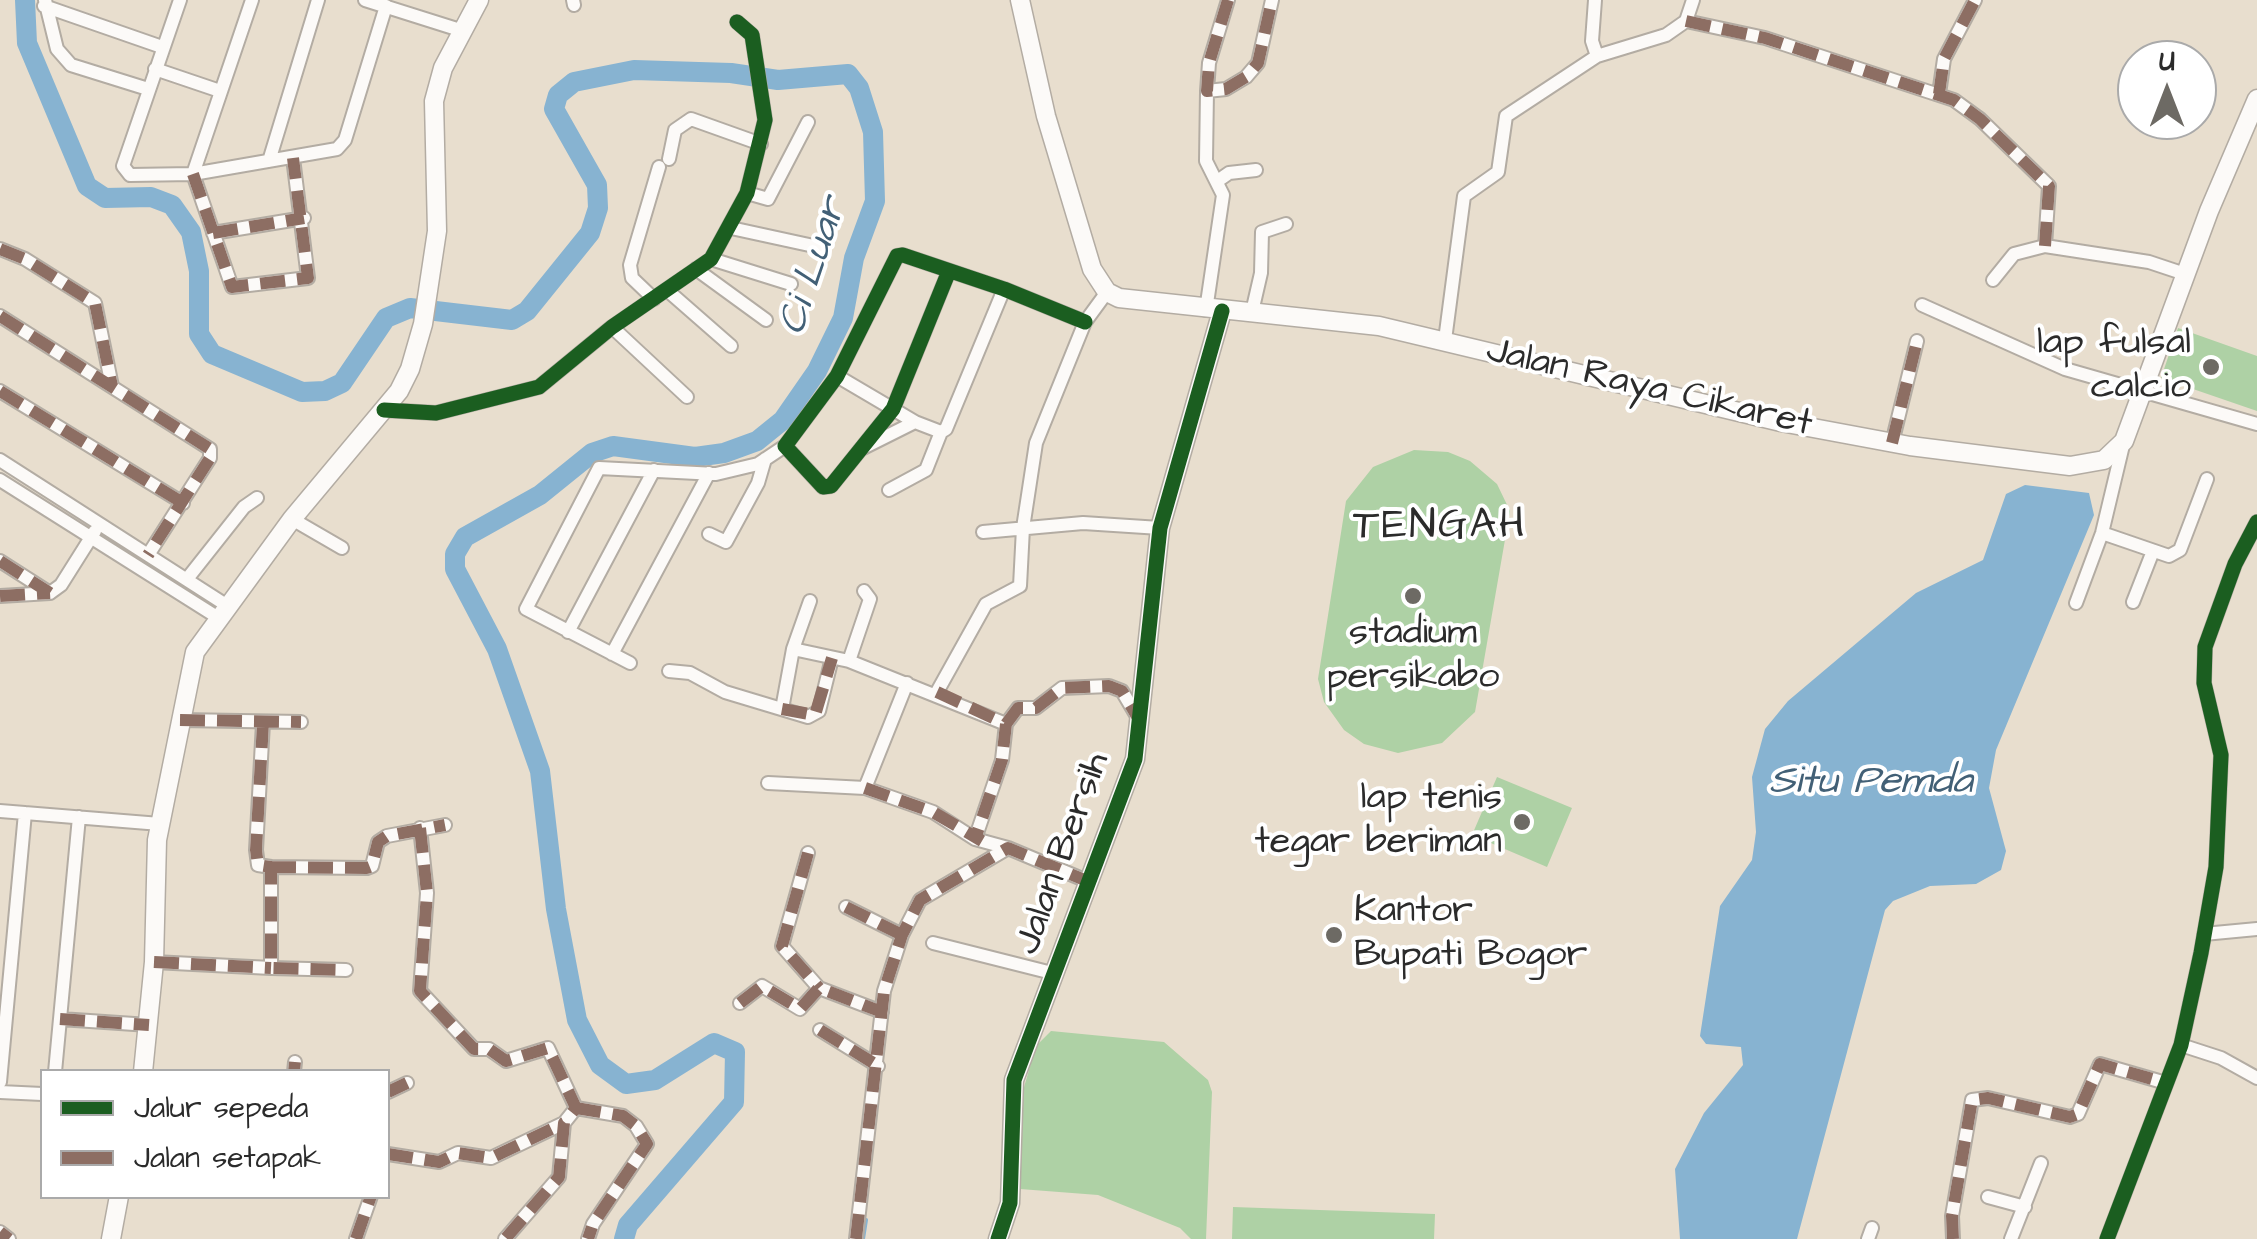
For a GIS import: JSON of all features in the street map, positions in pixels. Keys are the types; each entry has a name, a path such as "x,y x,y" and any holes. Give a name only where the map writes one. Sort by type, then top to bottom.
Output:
{"main road":[{"path":"143,1069 154,962 154,869 195,652 221,611 292,519 384,410 410,369 423,324 437,231 434,101 460,30 479,0"},
{"path":"1020,0 1046,116 1086,250 1098,282 1107,292"},
{"path":"2124,441 2185,274 2257,99"},
{"name":"Jalan Raya Cikaret","path":"1107,292 1158,305 1379,326 1781,422 1892,443 2070,466 2104,460 2124,441"},
{"name":"Jalan Bersih","path":"998,1239 1010,1203 1014,1080 1135,759 1160,528 1214,310"},
{"path":"111,1239 119,1199"}],"street":[{"path":"180,0 148,88 125,172 192,174 333,151 342,145 386,6"},
{"path":"252,0 192,174 232,287 308,278 304,218 293,158"},
{"path":"269,161 318,0"},
{"path":"368,0 460,30"},
{"path":"1214,310 1223,195 1219,180 1206,161 1206,91 1228,0"},
{"path":"1206,91 1226,88 1246,77 1258,62 1272,0"},
{"path":"1596,0 1592,41 1597,56"},
{"path":"1445,340 1464,196 1498,172 1506,116 1597,56 1666,35 1686,21 1693,0"},
{"path":"1939,94 1944,58 1975,0"},
{"path":"44,3 162,47"},
{"path":"44,3 57,49 71,66 148,88"},
{"path":"1686,21 1765,38 1939,94 1980,119 2049,186 2045,246"},
{"path":"384,410 436,413 539,387 612,327 711,259 747,193 765,120 752,35 737,22"},
{"path":"155,69 220,92"},
{"path":"654,299 632,278 630,265 676,130 691,119 761,144"},
{"path":"747,193 768,199 808,122"},
{"path":"1219,180 1229,173 1256,170"},
{"path":"213,233 304,218"},
{"path":"1252,312 1261,273 1262,232 1286,224"},
{"path":"731,228 824,248"},
{"path":"1993,280 2004,261 2014,254 2045,246 2149,262 2185,274"},
{"path":"0,249 25,259 95,302 112,386"},
{"path":"630,663 526,609 599,468 710,473 765,460 785,446 837,376 897,256 1004,289 1084,322"},
{"path":"711,259 791,284"},
{"path":"696,269 766,320"},
{"path":"785,446 818,484 828,488 893,409 906,386 949,271"},
{"path":"889,490 926,470 1004,289"},
{"path":"666,290 731,346"},
{"path":"937,692 986,604 1020,586 1023,528 1036,442 1084,322 1107,292"},
{"path":"1922,305 2066,369 2143,388 2257,424"},
{"path":"0,316 210,449 210,458 148,555"},
{"path":"612,327 687,397"},
{"path":"1892,443 1917,340"},
{"path":"837,376 916,422 941,432"},
{"path":"0,390 183,503"},
{"path":"856,451 916,422"},
{"path":"2076,603 2102,533 2124,441"},
{"path":"0,460 187,579 221,611"},
{"path":"709,534 726,542 758,483 765,460"},
{"path":"568,632 654,470"},
{"path":"612,654 710,473"},
{"path":"2102,533 2169,556 2180,550 2207,479"},
{"path":"0,480 90,538 221,611"},
{"path":"187,579 244,506 257,498"},
{"path":"292,519 342,548"},
{"path":"983,532 1097,522 1160,528"},
{"path":"2106,1239 2181,1044 2216,867 2221,754 2204,683 2204,647 2235,564 2257,522"},
{"path":"0,596 50,593 62,585 99,525"},
{"path":"2133,602 2153,551"},
{"path":"0,561 50,593"},
{"path":"849,661 870,599 864,592"},
{"path":"782,710 794,649 810,601"},
{"path":"794,649 849,661 937,692 1006,724"},
{"path":"669,671 690,673 724,692 782,710 815,715 832,658"},
{"path":"865,788 907,683"},
{"path":"975,839 998,774 1006,724 1018,708 1036,708 1062,688 1110,686 1122,691 1138,718"},
{"path":"180,720 301,722"},
{"path":"264,723 258,865 366,868 372,866 378,842 420,828 445,825"},
{"path":"768,783 865,788 934,812 975,839 1087,881"},
{"path":"0,811 160,824"},
{"path":"0,1082 25,813"},
{"path":"55,1069 79,817"},
{"path":"420,828 427,893 420,992 474,1050 489,1049 506,1061 548,1048 576,1108"},
{"path":"856,1239 882,1012 889,969 902,934 920,900 1013,851"},
{"path":"808,852 782,946 819,988 882,1012"},
{"path":"271,867 271,968"},
{"path":"846,906 902,934"},
{"path":"2204,934 2257,929"},
{"path":"933,943 1056,974"},
{"path":"154,962 346,970"},
{"path":"740,1003 762,986 800,1009 819,988"},
{"path":"60,1018 149,1025"},
{"path":"820,1030 878,1066"},
{"path":"2181,1044 2221,1058 2257,1078"},
{"path":"1953,1239 1952,1216 1972,1100 1988,1098 2070,1117 2078,1114 2100,1064 2166,1082"},
{"path":"390,1091 407,1083"},
{"path":"0,1092 40,1094"},
{"path":"390,1154 438,1162 458,1153 491,1158 564,1123 576,1108"},
{"path":"576,1108 623,1116 636,1126 647,1144 593,1224 588,1239"},
{"path":"504,1239 559,1177 564,1123"},
{"path":"2011,1239 2041,1163"},
{"path":"1988,1198 2025,1207"},
{"path":"356,1239 370,1199"},
{"path":"0,1232 10,1239"}],"green space":[{"name":"lap fulsal calcio","path":"2178,328 2257,356 2257,411 2161,378"},
{"name":"stadium persikabo","path":"1414,450 1448,452 1470,461 1497,484 1510,511 1475,712 1442,743 1398,753 1364,744 1344,730 1324,702 1318,679 1346,501 1373,467"},
{"name":"lap tenis tegar beriman","path":"1497,777 1572,808 1547,867 1472,835"},
{"path":"1051,1031 1164,1042 1208,1080 1212,1092 1206,1239 1191,1239 1180,1228 1098,1195 1020,1189 1022,1094 1036,1046"},
{"path":"1233,1207 1435,1214 1434,1239 1232,1239"}],"water":[{"name":"Situ Pemda","path":"2025,485 2089,493 2094,515 1996,750 1989,788 2006,851 2001,870 1976,884 1930,886 1893,901 1885,910 1797,1239 1680,1239 1675,1169 1704,1113 1743,1065 1741,1047 1706,1044 1700,1036 1720,906 1752,860 1756,832 1752,777 1765,729 1788,701 1916,593 1983,560 2006,494"}],"waterway":[{"name":"Ci Luar","path":"25,0 27,43 87,186 105,198 151,197 172,205 191,232 199,271 199,334 212,354 302,392 325,391 342,383 386,318 410,308 512,320 527,311 590,233 598,208 597,185 554,109 558,95 574,82 634,70 731,73 778,80 848,74 859,88 873,132 875,201 854,258 843,318 817,371 783,420 757,441 724,453 695,457 613,446 592,453 540,495 465,537 455,554 455,569 497,649 540,771 556,909 577,1020 600,1065 626,1084 655,1080 714,1043 735,1052 734,1102 628,1225 624,1239"},
{"path":"863,1239 866,1220"}],"marked path":[{"path":"1228,0 1209,63 1207,91 1226,89 1246,77 1258,63 1272,0"},
{"path":"1939,94 1944,59 1975,0"},
{"path":"1686,21 1765,38 1954,100 1980,119 2049,186 2045,246"},
{"path":"193,174 232,287 308,278 293,158"},
{"path":"213,233 304,218"},
{"path":"0,249 25,259 95,303 112,386"},
{"path":"0,316 210,449 210,458 148,555"},
{"path":"1892,443 1917,341"},
{"path":"0,391 183,503"},
{"path":"0,561 50,593"},
{"path":"0,596 50,593"},
{"path":"782,709 815,715 832,658"},
{"path":"1006,724 1018,708 1036,708 1062,688 1109,686 1122,691 1138,718"},
{"path":"937,692 1006,724 1002,760 975,839"},
{"path":"180,720 301,722"},
{"path":"263,723 256,850 258,865 271,867 271,968 346,970"},
{"path":"865,788 933,812 982,841"},
{"path":"271,867 367,868 372,866 378,842 387,836 445,825"},
{"path":"420,828 427,893 420,991 474,1049 489,1049 506,1061 548,1048 576,1108 564,1123 559,1177 505,1239"},
{"path":"856,1239 884,991 902,935 920,900 1008,848 1087,881"},
{"path":"808,853 782,946 819,988"},
{"path":"846,907 902,935"},
{"path":"154,962 271,968"},
{"path":"740,1003 762,986 800,1009 819,988 882,1012"},
{"path":"60,1019 149,1025"},
{"path":"820,1030 878,1066"},
{"path":"294,1069 295,1062"},
{"path":"1953,1239 1952,1216 1972,1100 1988,1098 2070,1117 2078,1114 2100,1064 2166,1083"},
{"path":"390,1091 407,1083"},
{"path":"576,1108 623,1116 636,1126 647,1144 593,1224 588,1239"},
{"path":"390,1154 439,1162 458,1153 491,1158 564,1123"},
{"path":"356,1239 370,1199"},
{"path":"0,1232 9,1239"}],"cycle path":[{"path":"384,410 436,413 539,387 612,327 711,259 747,193 765,120 752,35 737,22"},
{"path":"949,271 893,409 831,486 823,487 785,446 837,376 897,256 903,255 1004,289 1085,322"},
{"path":"998,1239 1010,1203 1014,1080 1135,759 1160,528 1222,311"},
{"path":"2107,1239 2181,1045 2201,953 2216,867 2221,755 2204,683 2205,647 2235,564 2257,522"}],"place":[{"name":"lap fulsal calcio","path":"2211,367"},
{"name":"stadium persikabo","path":"1413,596"},
{"name":"lap tenis tegar beriman","path":"1522,822"},
{"name":"Kantor Bupati Bogor","path":"1334,935"}],"district":[{"name":"TENGAH","path":"1440,528"}]}
